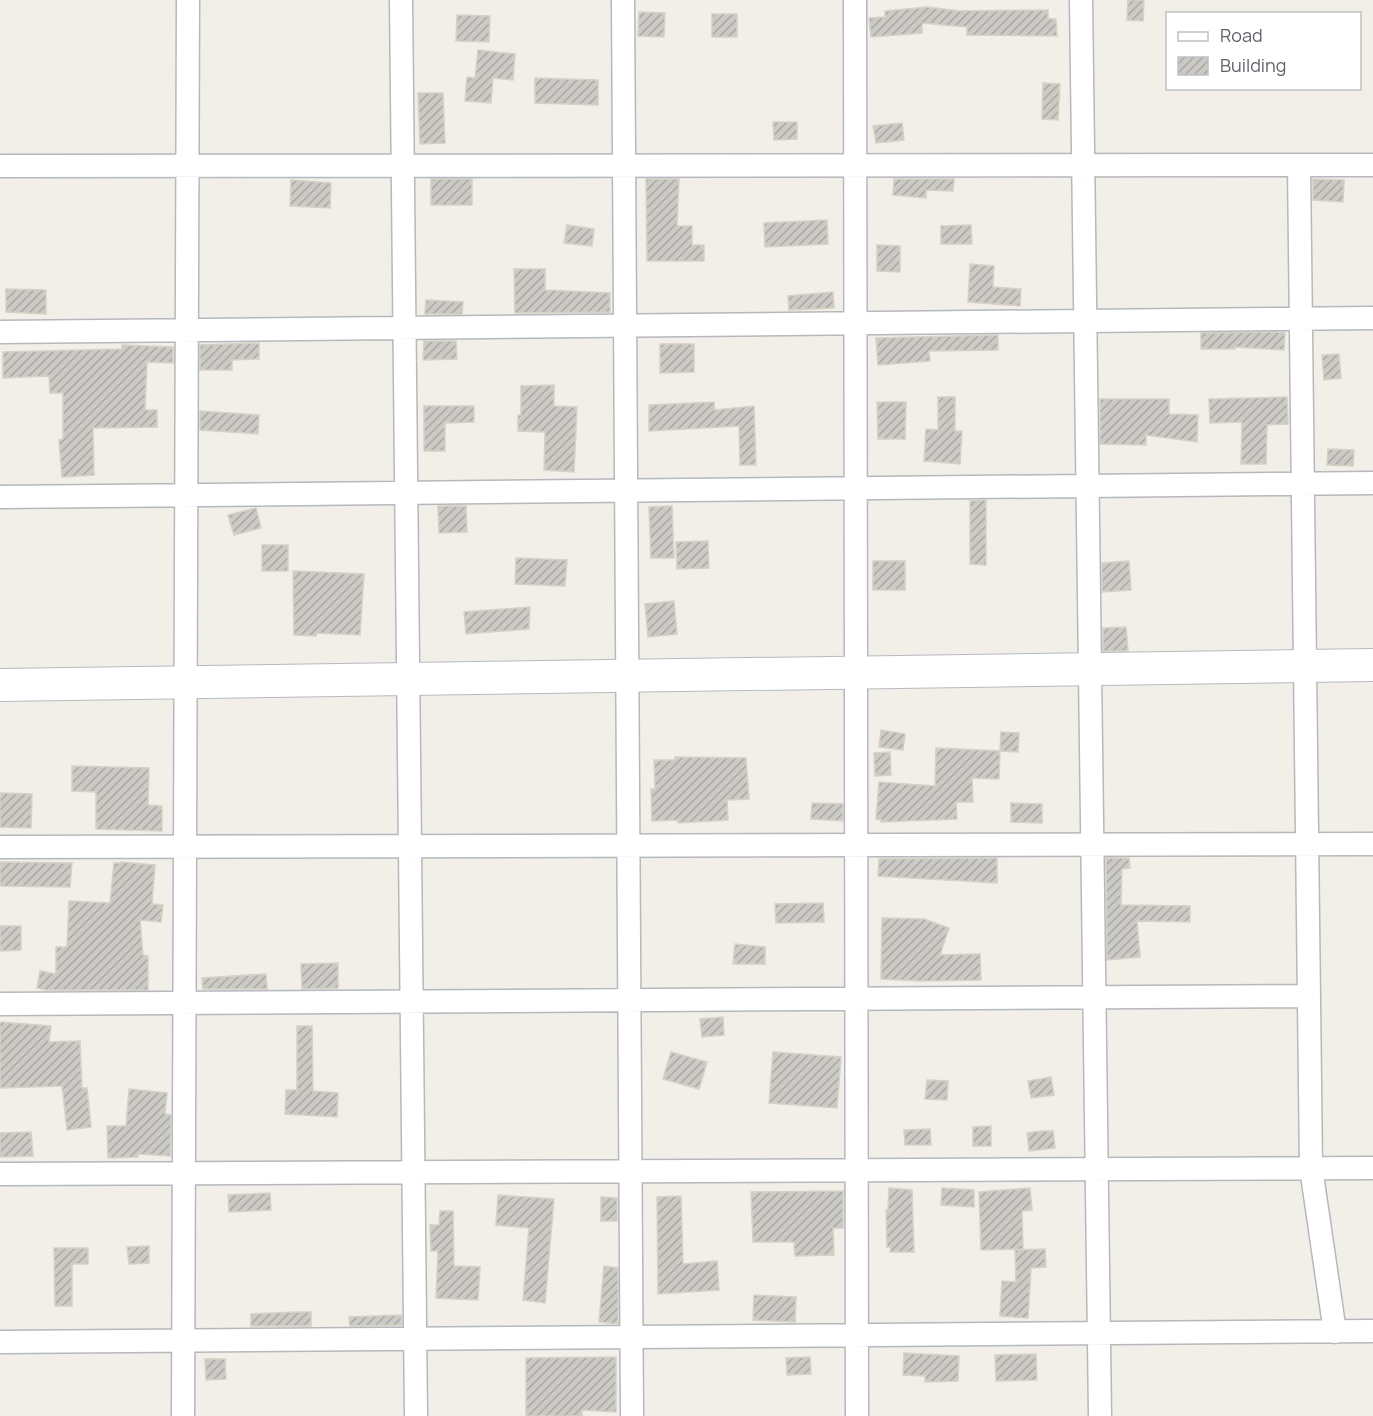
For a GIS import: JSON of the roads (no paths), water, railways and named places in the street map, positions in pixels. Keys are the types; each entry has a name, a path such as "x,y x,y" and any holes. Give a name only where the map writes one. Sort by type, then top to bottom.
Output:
{"street":[{"path":"183,1416 188,0"},
{"path":"401,0 416,1416"},
{"path":"623,0 632,1416"},
{"path":"855,0 857,1416"},
{"path":"1081,0 1100,1416"},
{"path":"1299,165 1311,1168 1335,1332"},
{"path":"0,166 1373,165"},
{"path":"0,332 1373,318"},
{"path":"0,497 1373,483"},
{"path":"0,685 1373,665"},
{"path":"0,847 1373,844"},
{"path":"0,1004 1309,996"},
{"path":"0,1174 1373,1168"},
{"path":"0,1342 1373,1331"}]}
